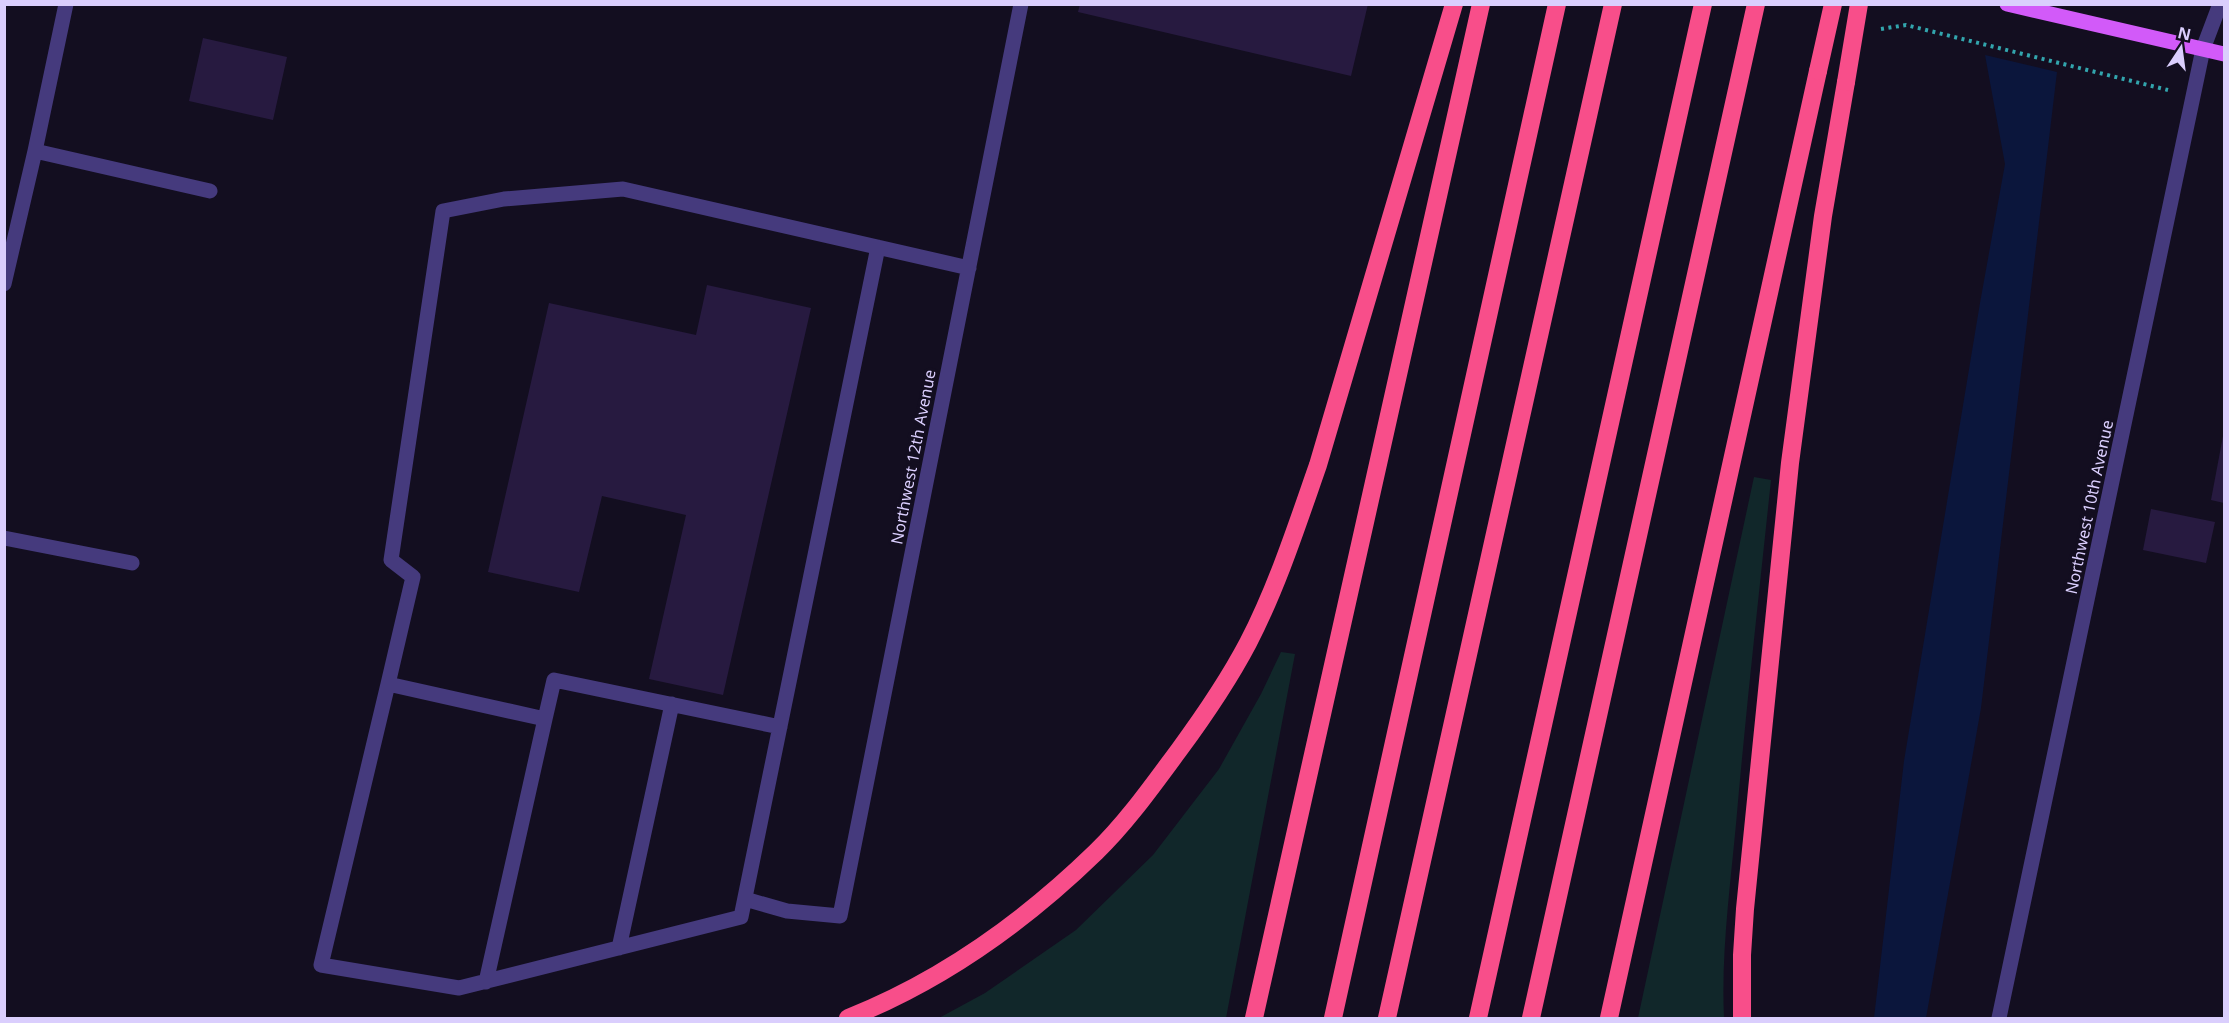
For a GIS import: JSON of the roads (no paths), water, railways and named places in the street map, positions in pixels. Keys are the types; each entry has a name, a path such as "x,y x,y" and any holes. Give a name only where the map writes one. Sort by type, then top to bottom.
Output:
{"highway":[{"path":"848,1018 917,986 991,941 1064,881 1097,851 1147,793 1203,718 1232,673 1293,536 1318,465 1454,4"},
{"path":"1254,1018 1481,4"},
{"path":"1333,1018 1557,4"},
{"path":"1387,1018 1613,4"},
{"path":"1478,1018 1703,4"},
{"path":"1532,1018 1756,4"},
{"path":"1609,1018 1833,4"},
{"path":"1742,1018 1745,909 1790,463 1823,216 1859,4"}],"main road":[{"path":"2007,4 2224,54"}],"street":[{"path":"4,284 66,4"},
{"name":"Northwest 12th Avenue","path":"745,899 787,911 840,916 1021,4"},
{"name":"Northwest 10th Avenue","path":"1999,1018 2203,49 2220,4"},
{"path":"35,151 210,191"},
{"path":"878,247 741,917 459,988 321,965 412,577 391,560 443,211 504,199 623,189 878,247 969,268"},
{"path":"4,538 132,563"},
{"path":"486,982 554,680 780,727"},
{"path":"388,684 545,719"},
{"path":"620,948 672,704"}],"water":[{"path":"1985,55 2057,72 1981,708 1926,1018 1874,1018 1904,761 2005,164"}]}
